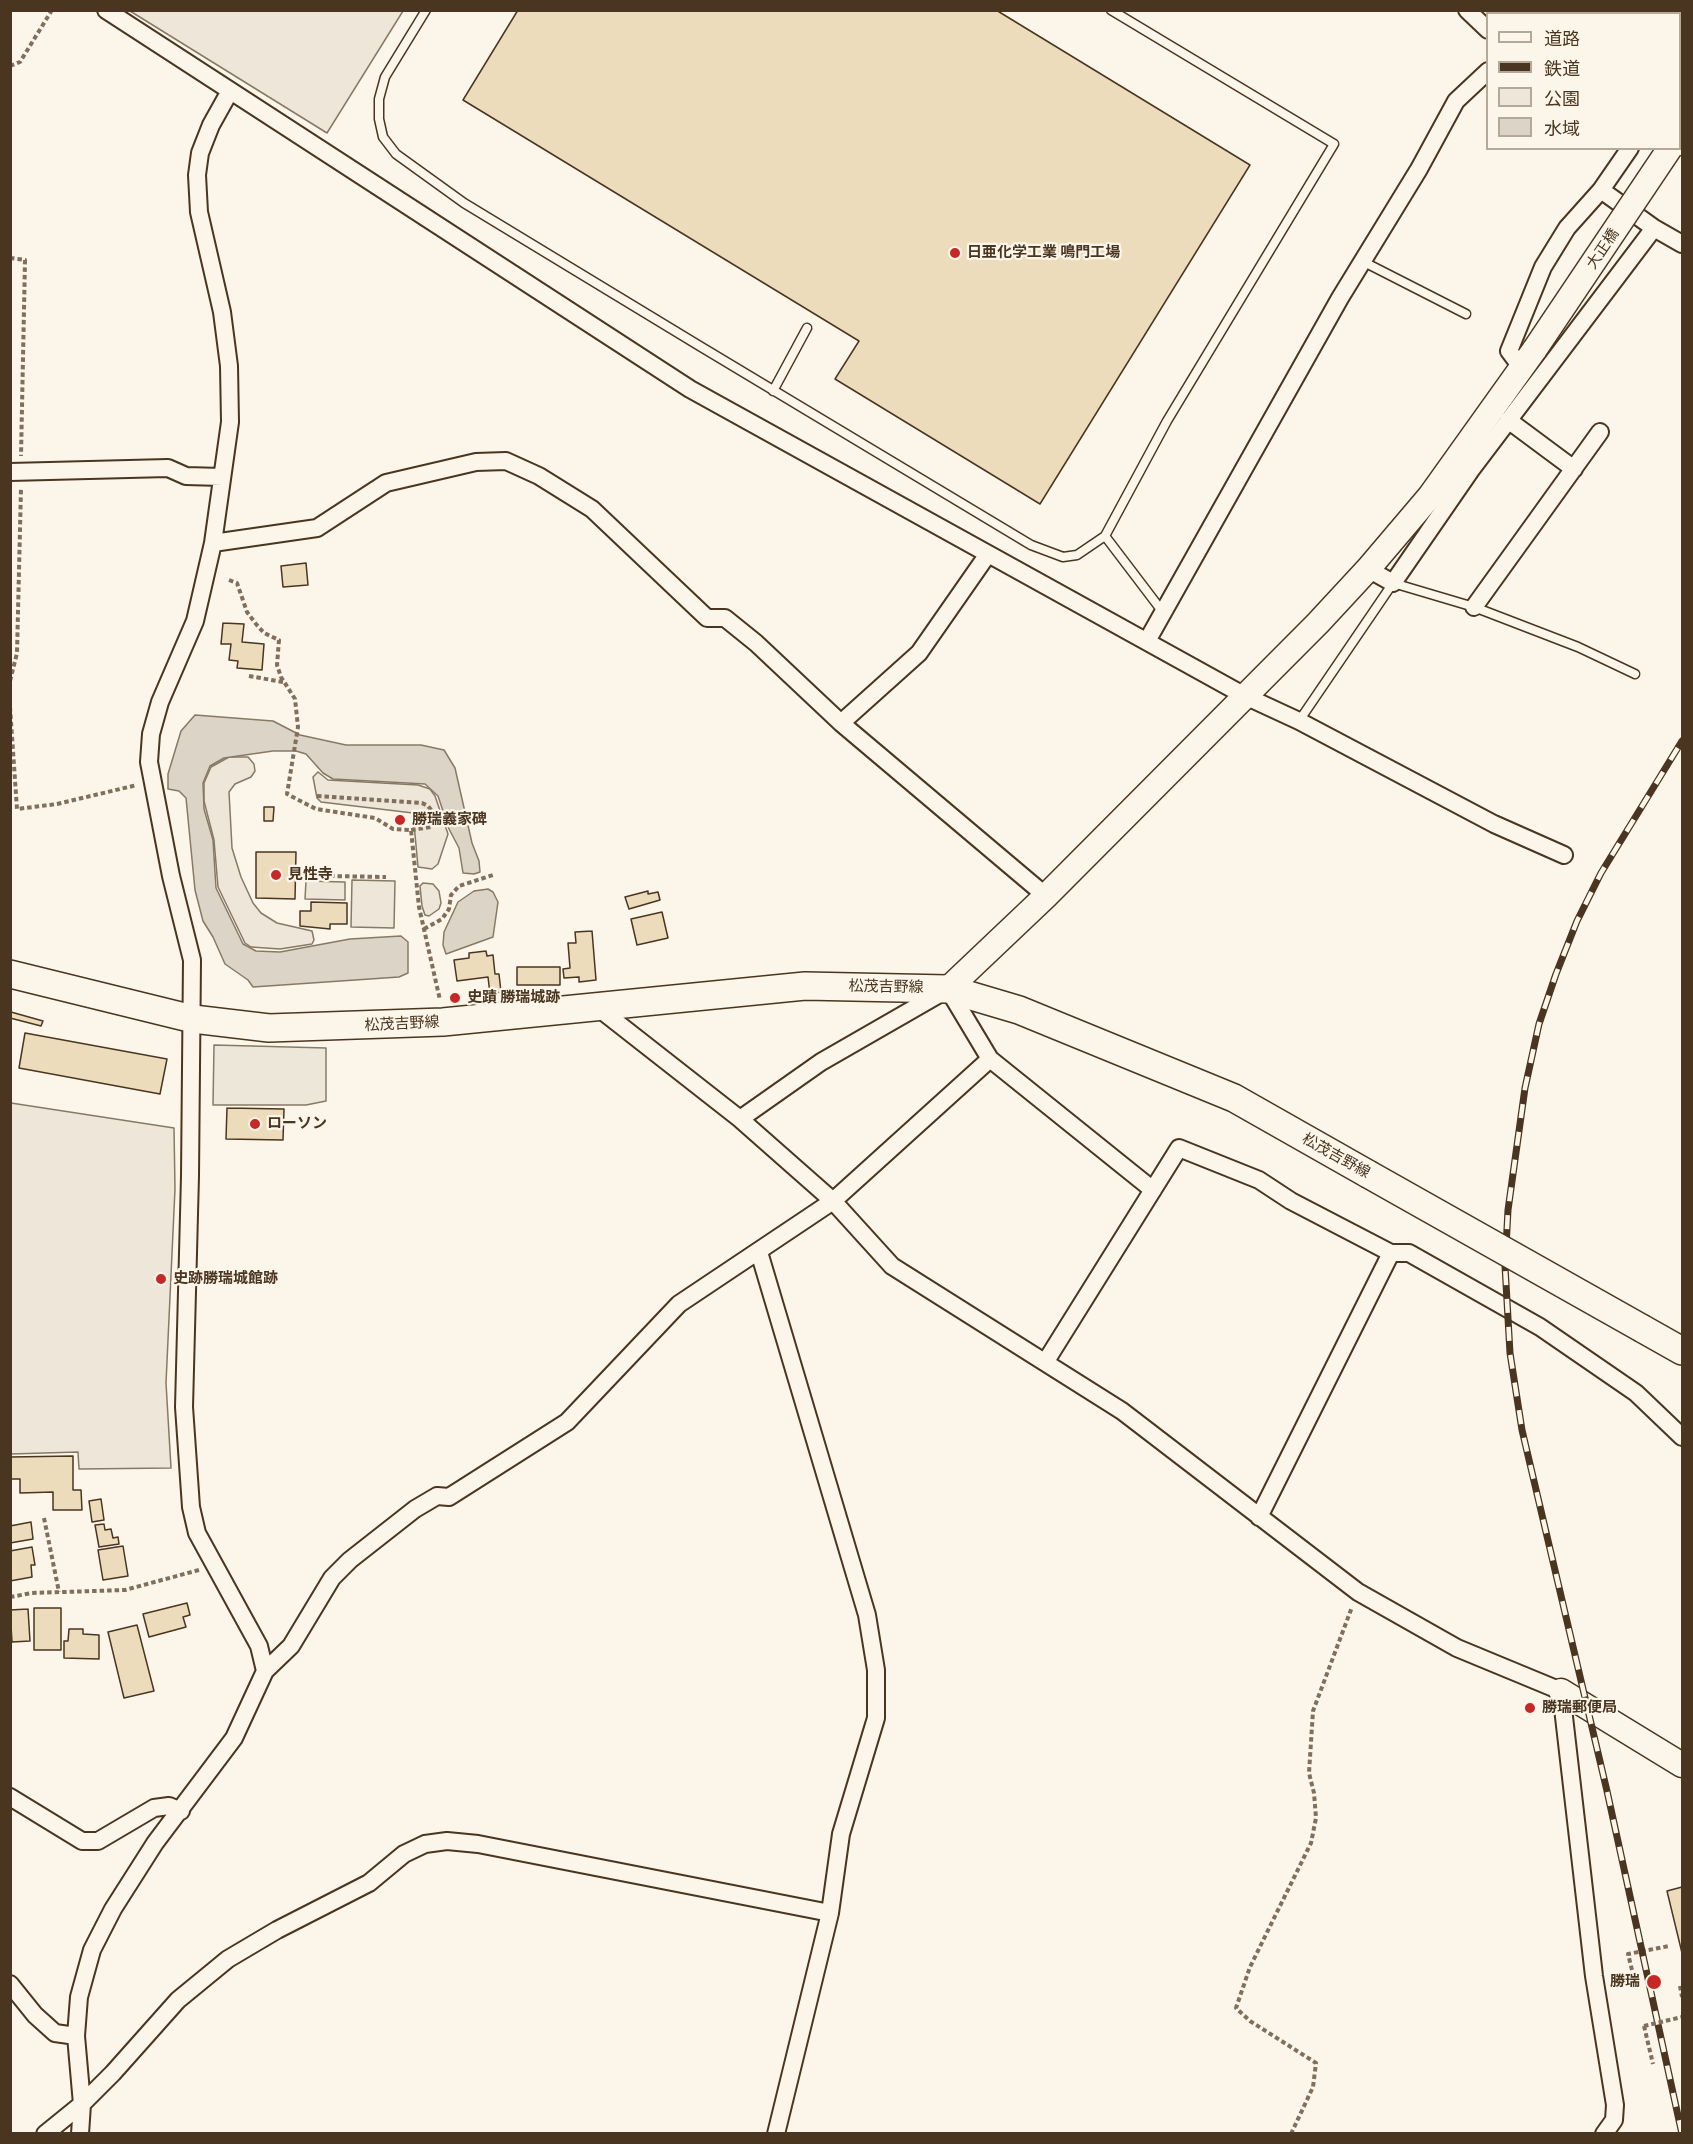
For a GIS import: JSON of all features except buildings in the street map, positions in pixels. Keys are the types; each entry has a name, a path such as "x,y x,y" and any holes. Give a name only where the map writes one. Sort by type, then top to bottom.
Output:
{"main road":[{"name":"松茂吉野線","path":"10,974 193,1019 269,1028 450,1021 806,986 948,989 1019,1010 1234,1098 1683,1352"}],"street":[{"path":"106,10 690,389 1245,696 1299,721 1494,824 1564,855"},
{"path":"1467,10 1486,28"},
{"path":"1147,641 1162,610 1362,261 1419,169 1456,100 1486,74"},
{"path":"230,91 211,125 200,153 197,175 199,212 222,312 230,366 230,422 213,543 195,621 160,702 151,734 149,762 168,866 192,960 193,1019 184,1407 191,1507 197,1533 213,1566 259,1646 265,1671"},
{"path":"1528,358 1509,351 1539,277 1567,228 1601,190 1629,150"},
{"name":"大正橋","path":"948,989 1046,896 1245,696 1368,568 1430,496 1528,358 1669,150"},
{"path":"1601,190 1654,228 1683,244"},
{"path":"1368,568 1393,583 1508,420 1654,228"},
{"path":"1508,420 1574,469"},
{"path":"1474,607 1600,432"},
{"path":"213,543 317,528 386,483 476,462 506,461 538,476 592,509 707,618 724,618 756,643 841,723 1046,896"},
{"path":"16,472 168,468 186,476 222,477"},
{"path":"841,723 919,653 988,554"},
{"path":"740,1119 821,1062 948,989 990,1059 1153,1190"},
{"path":"597,1007 740,1119 833,1202 892,1266 1122,1411 1358,1592 1457,1648 1561,1691 1683,1765"},
{"path":"80,2133 82,2104 76,2036 79,1997 92,1950 113,1909 155,1843 234,1738 265,1671 291,1646 332,1578 350,1560 415,1509 437,1496 449,1497 567,1422 679,1305 833,1202 990,1059"},
{"path":"1046,1361 1179,1148 1259,1180 1291,1201 1391,1253 1408,1253 1540,1327 1636,1393 1683,1437"},
{"path":"759,1252 867,1615 876,1670 876,1718 841,1834 830,1913 776,2133"},
{"path":"1259,1516 1391,1253"},
{"path":"1561,1691 1594,1976 1615,2104 1614,2120 1604,2133"},
{"path":"10,1797 82,1841 98,1841 154,1808 169,1806 181,1811"},
{"path":"45,2133 82,2104 113,2073 178,2000 228,1959 277,1929 369,1883 404,1854 425,1844 447,1841 478,1844 830,1913"},
{"path":"10,1984 35,2015 55,2033 76,2036"}],"lane":[{"path":"426,10 385,78 379,99 379,118 383,137 396,154 464,203 773,391 1040,549 1063,557 1077,555 1105,536 1167,421 1334,144 1111,10"},
{"path":"1362,261 1466,314"},
{"path":"773,391 807,328"},
{"path":"1105,536 1162,610"},
{"path":"1299,721 1393,583 1474,607 1578,647 1635,674"}],"path":[{"path":"10,66 20,62 52,10"},
{"path":"10,258 25,260 16,472 17,653 10,681"},
{"path":"229,580 237,583 247,612 255,624 264,633 279,640 277,665 283,682 295,699 298,727 287,794 316,809 375,818 393,829 411,830 430,827 432,811 422,803 317,796"},
{"path":"249,676 283,682"},
{"path":"10,707 17,809 57,804 152,781"},
{"path":"411,830 424,929 437,993 450,1021"},
{"path":"424,929 442,919 449,909 451,895 459,886 493,875"},
{"path":"330,876 386,877"},
{"path":"44,1518 59,1592"},
{"path":"10,1597 59,1592 125,1590 213,1566"},
{"path":"1291,2133 1313,2086 1316,2064 1250,2021 1236,2008 1250,1967 1311,1843 1316,1818 1314,1793 1309,1773 1313,1711 1358,1592"},
{"path":"1632,1970 1628,1954 1669,1946"},
{"path":"1680,1986 1683,1997"},
{"path":"1653,2064 1644,2026 1683,2017"}],"green space":[{"path":"130,11 403,11 327,133"},
{"path":"229,757 248,757 254,764 255,771 251,777 235,784 229,792 232,848 241,877 253,903 261,913 277,923 312,931 314,940 312,944 280,949 251,947 245,943 218,887 214,840 204,801 204,783 211,767"},
{"path":"318,772 328,780 418,785 430,789 435,796 448,834 438,864 432,869 418,867 413,813 321,802 317,798 313,777"},
{"path":"352,880 395,881 394,928 351,927"},
{"path":"306,881 345,882 345,900 305,899"},
{"path":"423,883 433,884 439,891 441,903 439,909 429,916 425,915 422,906 420,886"},
{"path":"11,1103 174,1128 175,1189 166,1383 171,1468 79,1469 78,1452 11,1454"}],"shaded area":[{"path":"214,1045 326,1048 326,1101 306,1105 213,1105"}],"water":[{"path":"195,715 273,721 300,735 346,745 421,745 444,750 455,768 472,843 479,861 480,872 474,874 463,873 459,848 449,829 438,796 425,784 333,779 323,773 306,754 296,751 273,751 224,758 210,766 203,783 204,809 213,840 216,888 243,944 256,951 280,952 350,939 401,936 408,942 408,973 399,977 253,987 248,980 225,964 203,921 195,890 186,798 179,791 168,789 168,774 181,731"},
{"path":"488,889 493,892 498,902 493,937 446,954 443,945 444,932 458,902 474,891"}],"railway":[{"path":"1682,741 1601,873 1577,921 1539,1024 1525,1088 1508,1210 1505,1266 1510,1353 1522,1430 1607,1791 1682,2134"}],"place":[{"name":"日亜化学工業 鳴門工場","path":"955,253"},
{"name":"勝瑞義家碑","path":"400,820"},
{"name":"見性寺","path":"276,875"},
{"name":"史蹟 勝瑞城跡","path":"455,998"},
{"name":"ローソン","path":"255,1124"},
{"name":"史跡勝瑞城館跡","path":"161,1279"},
{"name":"勝瑞郵便局","path":"1530,1708"},
{"name":"勝瑞","path":"1654,1982"}]}
